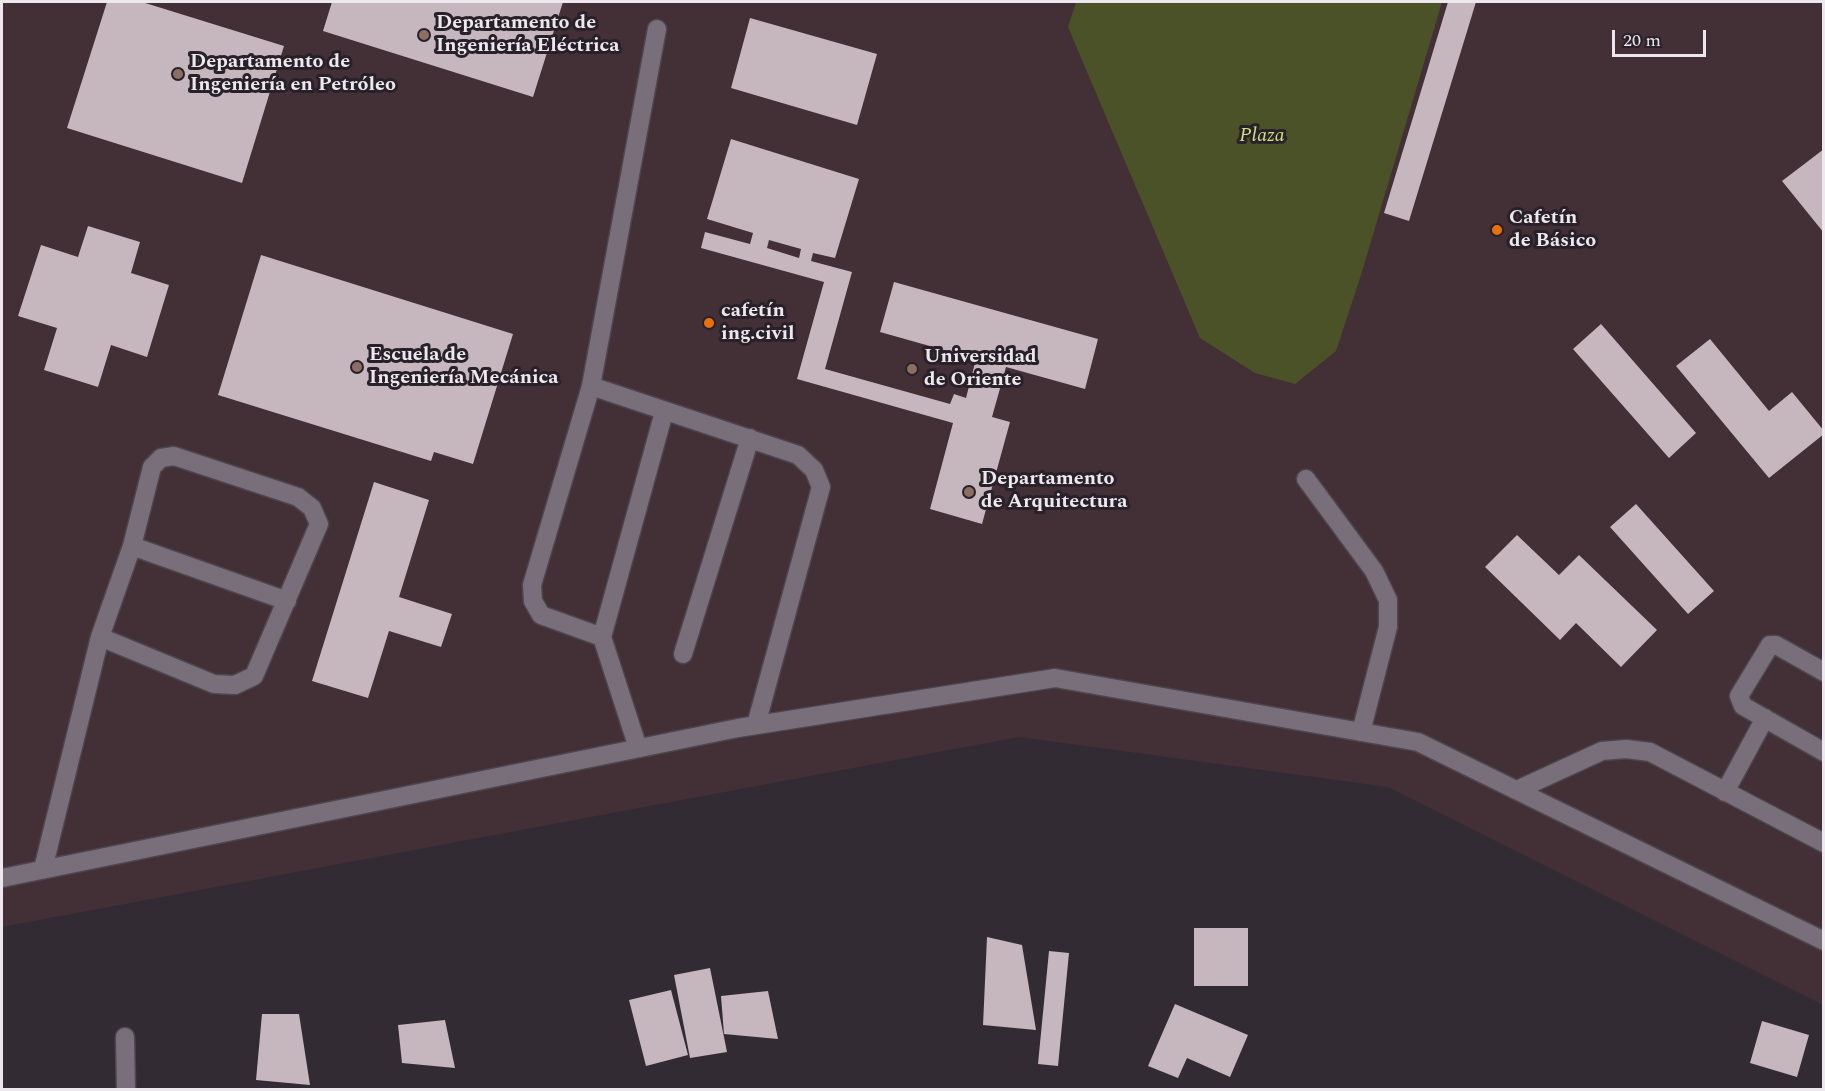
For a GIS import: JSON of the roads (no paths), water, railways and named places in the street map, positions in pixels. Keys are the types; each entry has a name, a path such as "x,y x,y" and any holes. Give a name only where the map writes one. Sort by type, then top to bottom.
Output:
{"street":[{"path":"602,637 541,615 533,601 531,585 591,386 657,29"},
{"path":"591,386 798,455 814,470 821,487 756,725"},
{"path":"638,748 602,637 664,412"},
{"path":"683,654 750,438"},
{"path":"43,869 100,637 132,546 152,467 161,458 174,456 298,497 312,508 319,524 254,676 235,685 214,684 100,637"},
{"path":"1306,478 1374,571 1388,600 1388,627 1360,732"},
{"path":"132,546 287,601"},
{"path":"1824,672 1776,645 1770,645 1739,696 1743,706 1824,752"},
{"path":"2,878 756,725 1055,678 1418,742 1824,940"},
{"path":"1725,792 1765,718"},
{"path":"1516,790 1602,752 1626,749 1650,752 1824,843"},
{"path":"125,1037 126,1089"}],"place":[{"name":"Departamento de Ingeniería Eléctrica","path":"424,35"},
{"name":"Departamento de Ingeniería en Petróleo","path":"178,74"},
{"name":"Cafetín de Básico","path":"1497,230"},
{"name":"cafetín ing.civil","path":"709,323"},
{"name":"Escuela de Ingeniería Mecánica","path":"357,367"},
{"name":"Universidad de Oriente","path":"912,369"},
{"name":"Departamento de Arquitectura","path":"969,492"}],"park label":[{"name":"Plaza","path":"1262,137"}]}
